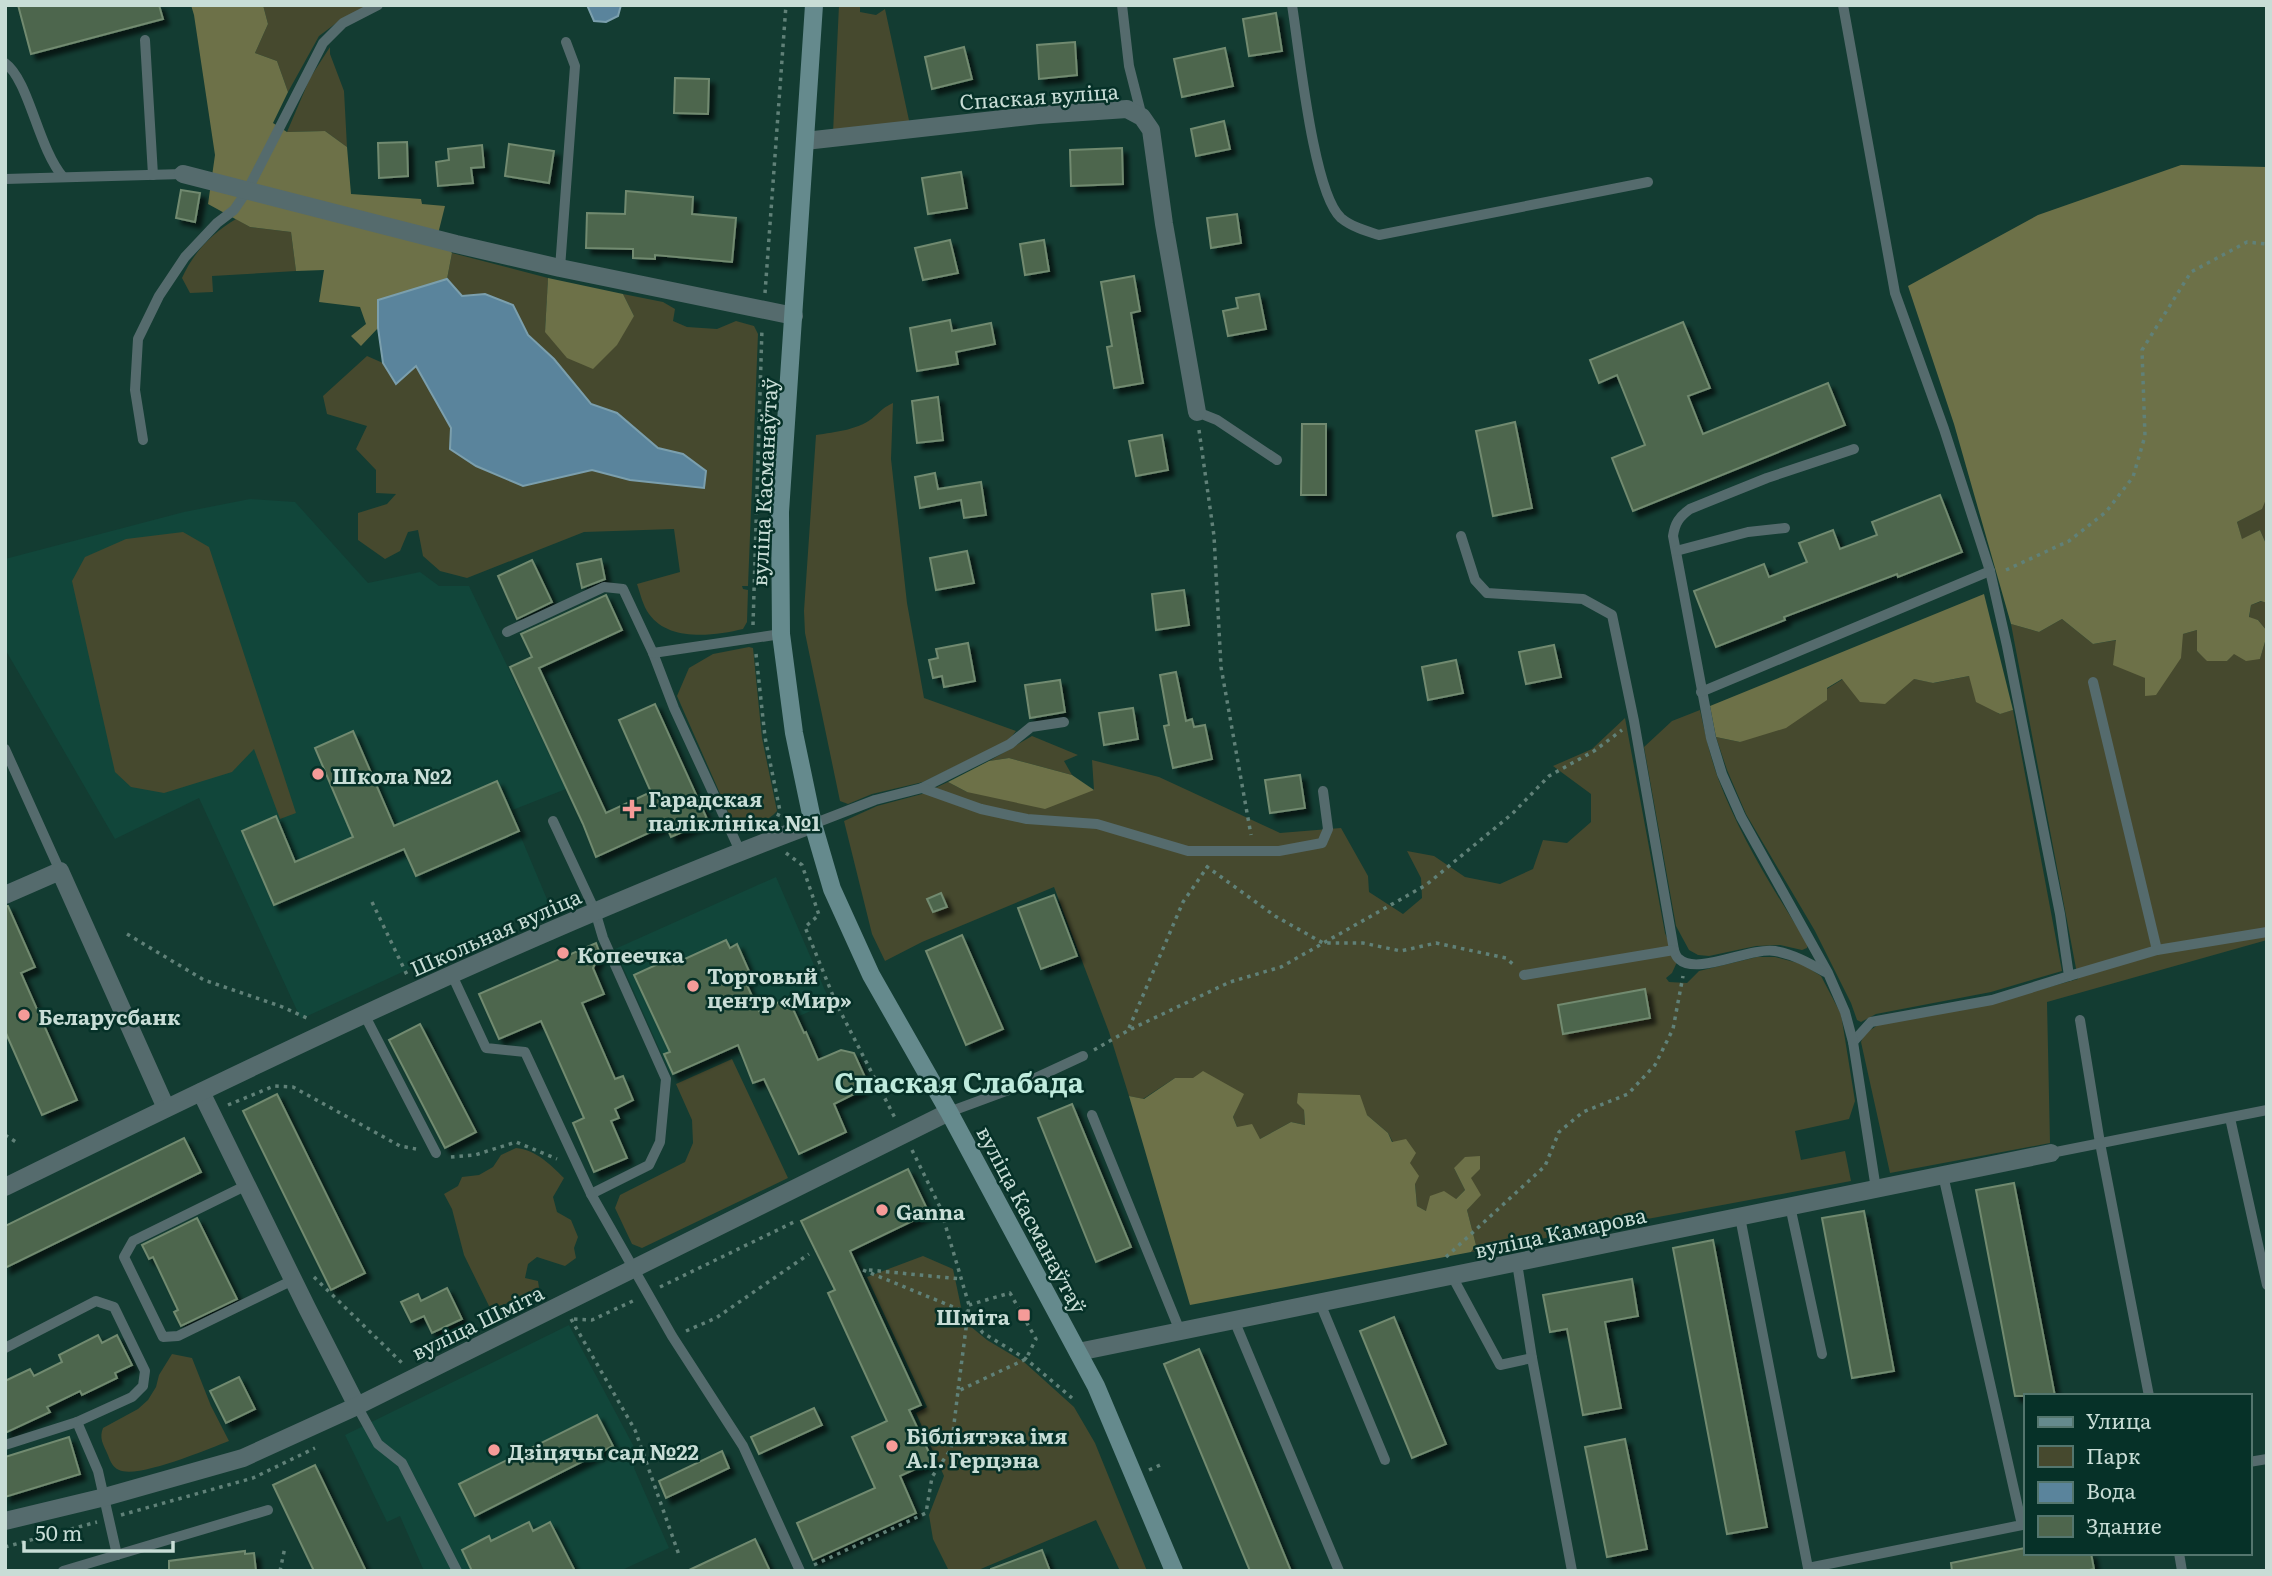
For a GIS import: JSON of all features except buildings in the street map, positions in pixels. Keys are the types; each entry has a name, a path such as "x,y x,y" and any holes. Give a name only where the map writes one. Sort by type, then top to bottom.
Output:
{"main road":[{"name":"вуліца Касманаўтаў","path":"814,5 780,512 781,634 794,733 813,824 832,889 871,975 949,1112 1096,1386 1174,1571"}],"street":[{"name":"Спаская вуліца","path":"805,141 1038,115 1127,109 1142,117 1152,130 1164,224 1197,412"},
{"path":"183,174 560,268 794,316"},
{"name":"Школьная вуліца","path":"5,1187 166,1108 452,975 595,911 813,824"},
{"path":"5,895 60,871 166,1108"},
{"path":"201,1092 247,1185 301,1277 358,1406"},
{"name":"вуліца Шміта","path":"5,1521 105,1497 243,1458 358,1406 949,1112"},
{"name":"вуліца Камарова","path":"1078,1352 2051,1153"}],"lane":[{"path":"143,440 135,390 138,339 159,296 185,257 217,223 234,210 247,191 323,43 343,23 378,5"},
{"path":"1122,5 1129,66 1142,117"},
{"path":"1292,5 1318,172 1329,200 1339,216 1356,228 1379,235 1648,182"},
{"path":"1843,5 1895,293 1944,429 1990,571 2058,900 2069,976"},
{"path":"145,40 153,175"},
{"path":"560,268 575,66 566,43"},
{"path":"5,63 20,82 40,137 54,167 63,177"},
{"path":"5,179 183,174"},
{"path":"1197,412 1217,420 1277,460"},
{"path":"1854,449 1767,478 1689,509 1674,525 1673,536 1701,692 1715,750 1741,817 1828,973 1845,1012 1853,1042 1876,1189"},
{"path":"1676,551 1748,532 1785,528"},
{"path":"1461,536 1475,580 1487,593 1583,599 1612,615 1634,721 1674,950 1679,960 1696,966 1755,951 1775,951 1803,959 1828,973"},
{"path":"1701,692 1990,571"},
{"path":"507,632 604,587 623,589 740,851"},
{"path":"653,653 781,634"},
{"path":"2093,682 2157,950"},
{"path":"813,824 875,800 922,788 1010,744 1031,727 1064,722"},
{"path":"5,749 60,871"},
{"path":"922,788 1027,820 1097,824 1188,851 1279,851 1322,843 1328,828 1323,791"},
{"path":"553,821 595,911 603,938 666,1079 660,1142 649,1166 591,1194"},
{"path":"1853,1042 1871,1023 1992,1000 2157,950 2267,932"},
{"path":"1524,975 1674,950"},
{"path":"452,975 486,1048 525,1052 591,1194 672,1336 743,1446 800,1571"},
{"path":"365,1016 436,1153"},
{"path":"2080,1020 2100,1143 2149,1394"},
{"path":"949,1112 1014,1088 1083,1056"},
{"path":"2051,1153 2267,1110"},
{"path":"1092,1115 1180,1331"},
{"path":"2230,1118 2267,1285"},
{"path":"1795,1571 2022,1525 1943,1175"},
{"path":"247,1185 133,1241 124,1257 163,1337 178,1336 301,1277"},
{"path":"1790,1206 1822,1354"},
{"path":"1740,1217 1808,1568"},
{"path":"1517,1263 1572,1571"},
{"path":"1452,1276 1500,1365 1532,1358"},
{"path":"5,1348 96,1301 114,1307 145,1371 143,1386 132,1397 78,1422 5,1445"},
{"path":"1320,1303 1385,1460"},
{"path":"1234,1321 1339,1571"},
{"path":"358,1406 378,1444 402,1463 457,1571"},
{"path":"78,1422 98,1471 117,1555"},
{"path":"62,1571 268,1510"}],"path":[{"path":"786,5 761,338 756,478 754,638 765,737 780,811 777,818 787,854 802,865 819,915 805,928 836,1003 940,1207 969,1305 951,1449 932,1477 926,1513 814,1565"},
{"path":"1990,571 2006,570 2069,541 2106,512 2133,477 2145,436 2142,350 2191,272 2247,242 2267,244"},
{"path":"1197,412 1214,536 1221,667 1254,851"},
{"path":"1083,1056 1129,1030 1230,982 1281,967 1426,885 1512,814 1549,776 1594,751 1634,721"},
{"path":"1188,851 1275,916 1323,943 1363,943 1401,951 1436,943 1506,958 1524,975"},
{"path":"1129,1030 1183,902 1208,868 1206,851"},
{"path":"372,902 415,992"},
{"path":"127,934 204,980 280,1006 314,1021"},
{"path":"1419,1282 1545,1166 1559,1132 1583,1112 1628,1094 1655,1065 1673,1028 1686,962"},
{"path":"228,1105 274,1086 293,1087 400,1146 451,1157 475,1155 516,1142 580,1171"},
{"path":"5,1135 16,1142"},
{"path":"679,1555 635,1430 571,1319 592,1320 794,1223"},
{"path":"672,1336 716,1318 809,1254"},
{"path":"961,1279 863,1270 968,1313 983,1333 1026,1359 1072,1398"},
{"path":"301,1277 406,1367 414,1378"},
{"path":"958,1391 1026,1359 1036,1339 1010,1293 969,1305"},
{"path":"5,1547 253,1478 318,1446"},
{"path":"280,1571 285,1547"}],"shaded area":[{"path":"191,5 263,5 268,24 255,53 277,61 288,92 273,123 287,132 325,131 347,147 351,194 421,199 422,204 445,206 438,234 452,253 447,279 379,300 378,328 361,346 351,336 366,324 360,307 319,302 324,270 296,271 291,232 250,227 208,204 215,155"},
{"path":"2181,165 2267,167 2267,497 2262,509 2237,522 2242,539 2260,530 2267,546 2267,603 2261,601 2251,605 2249,617 2258,620 2267,635 2260,659 2246,661 2234,654 2227,661 2207,661 2197,651 2197,630 2183,634 2181,658 2156,695 2145,696 2145,678 2113,665 2116,640 2093,644 2062,619 2039,632 2011,624 1954,424 1908,286 2038,215"},
{"path":"548,278 623,294 634,316 617,345 593,369 567,358 545,332"},
{"name":"Школа №2","path":"250,499 295,502 368,583 420,572 439,586 469,586 566,789 510,811 549,904 301,1019 199,798 115,839 5,649 5,559 184,512"},
{"path":"1984,594 2013,710 2000,714 1976,702 1969,676 1933,683 1914,679 1885,704 1860,702 1842,679 1827,688 1827,700 1786,728 1740,742 1716,737 1710,706"},
{"path":"1009,758 1072,775 1094,790 1045,809 967,792 948,782 989,761"},
{"path":"776,877 830,1002 671,1075 615,949"},
{"path":"1203,1071 1244,1094 1233,1117 1237,1127 1252,1124 1260,1139 1291,1122 1305,1125 1304,1110 1297,1103 1298,1093 1360,1095 1367,1115 1388,1133 1392,1142 1406,1139 1416,1153 1410,1163 1419,1176 1415,1184 1417,1206 1426,1211 1430,1196 1444,1191 1456,1199 1465,1190 1454,1168 1465,1157 1480,1156 1480,1169 1471,1178 1481,1195 1467,1210 1476,1245 1471,1252 1190,1305 1129,1096 1144,1099 1175,1078 1193,1078"},
{"name":"Дзіцячы сад №22","path":"569,1325 637,1453 634,1468 669,1548 620,1571 424,1571 400,1516 387,1522 345,1435"}],"green space":[{"path":"263,5 369,5 343,18 319,36 288,92 277,61 255,53 268,24"},
{"path":"839,5 860,5 860,12 876,15 885,9 910,125 833,133"},
{"path":"330,47 330,54 344,91 347,147 325,131 287,132 310,78"},
{"path":"236,219 250,227 291,232 296,271 212,276 213,292 190,293 182,278 192,260 211,237"},
{"path":"452,253 548,278 545,332 634,316 623,294 663,302 675,309 673,321 687,327 717,329 736,321 754,326 758,334 748,586 742,586 748,590 747,622 743,629 706,635 680,633 658,623 649,614 637,584 680,572 674,529 584,532 467,578 440,571 423,556 418,530 408,532 400,551 385,559 358,540 358,513 387,504 396,494 376,493 376,470 356,449 367,426 327,414 323,396 367,356 383,363 396,383 416,366 451,428 523,486 592,470 630,480 704,488 706,471 683,454 658,448 617,413 591,404 554,359 528,335 513,305 485,294 462,296 447,279"},
{"path":"893,403 891,459 907,603 924,698 1016,731 1008,741 923,782 872,794 848,804 840,801 805,633 804,611 816,435 847,430 862,424"},
{"path":"2267,497 2267,546 2260,530 2242,540 2237,522 2261,509"},
{"path":"183,532 209,547 296,813 280,819 254,749 232,772 164,793 131,787 115,772 72,581 85,557 126,539"},
{"path":"2262,601 2267,603 2267,631 2258,620 2249,618 2251,605"},
{"path":"2062,619 2093,644 2117,640 2145,678 2145,695 2183,634 2197,630 2197,651 2208,661 2227,661 2234,653 2260,659 2267,635 2267,940 2047,1002 2050,1143 1890,1173 1861,1042 1864,1034 1878,1025 1995,1002 2078,979 2011,624 2039,632"},
{"path":"753,648 762,738 777,811 768,819 753,822 735,821 729,814 677,696 689,668 713,654"},
{"path":"1969,676 1999,714 2013,710 2062,971 1991,992 1876,1014 1861,1022 1857,1020 1815,931 1746,814 1716,737 1740,742 1843,679 1914,679 1934,683"},
{"path":"1700,710 1718,778 1727,800 1758,863 1808,944 1807,948 1802,950 1780,945 1756,946 1709,956 1698,955 1689,950 1676,926 1644,747 1672,721"},
{"path":"1625,718 1665,933 1677,962 1672,973 1666,978 1669,982 1687,983 1699,971 1757,957 1775,957 1802,964 1821,976 1841,1014 1855,1101 1849,1119 1795,1131 1801,1160 1845,1151 1851,1181 1471,1252 1476,1245 1467,1210 1480,1195 1454,1168 1465,1190 1456,1199 1426,1211 1417,1206 1415,1184 1388,1133 1367,1115 1329,1095 1298,1093 1304,1110 1305,1125 1291,1122 1260,1139 1237,1127 1233,1117 1243,1094 1193,1078 1175,1078 1143,1099 1129,1096 1109,1032 1054,887 922,942 885,961 872,934 844,821 877,806 922,794 948,782 967,792 1094,790 1092,760 1159,777 1280,833 1341,828 1368,876 1369,892 1403,914 1422,898 1421,878 1407,851 1434,856 1465,877 1500,884 1533,869 1543,840 1567,843 1591,822 1591,794 1553,766 1592,749"},
{"path":"1032,736 1078,755 1064,761 1072,775 1009,758 989,761"},
{"path":"732,1059 788,1178 642,1248 632,1244 615,1208 620,1195 685,1162 693,1143 692,1120 676,1084"},
{"path":"516,1148 536,1155 564,1178 553,1197 557,1212 571,1220 578,1237 574,1248 576,1258 565,1266 537,1257 528,1264 525,1278 538,1281 539,1288 503,1305 490,1308 464,1255 452,1209 444,1194 458,1186 462,1177 479,1175 493,1167 501,1155"},
{"path":"923,1256 953,1269 964,1321 987,1340 1024,1362 1074,1407 1095,1443 1147,1571 1120,1571 1096,1520 976,1571 949,1571 933,1539 929,1515 944,1476 916,1413 927,1407 867,1277"},
{"path":"172,1354 192,1358 211,1406 229,1441 157,1467 128,1472 119,1470 112,1463 103,1444 103,1428 138,1409 148,1400"}],"water":[{"path":"587,5 621,5 618,16 606,22 594,21"},
{"path":"447,279 462,296 485,294 513,305 528,335 554,359 591,404 617,413 658,448 683,454 706,471 704,488 630,480 592,470 523,486 476,466 450,449 451,428 416,366 396,384 383,363 378,328 378,300"}],"place":[{"name":"Школа №2","path":"318,774"},
{"name":"Гарадская паліклініка №1","path":"632,809"},
{"name":"Копеечка","path":"563,953"},
{"name":"Торговый центр «Мир»","path":"693,986"},
{"name":"Беларусбанк","path":"24,1015"},
{"name":"Ganna","path":"882,1210"},
{"name":"Шміта","path":"1024,1315"},
{"name":"Бібліятэка імя А.І. Герцэна","path":"892,1446"},
{"name":"Дзіцячы сад №22","path":"494,1450"}],"district":[{"name":"Спаская Слабада","path":"959,1081"}]}
